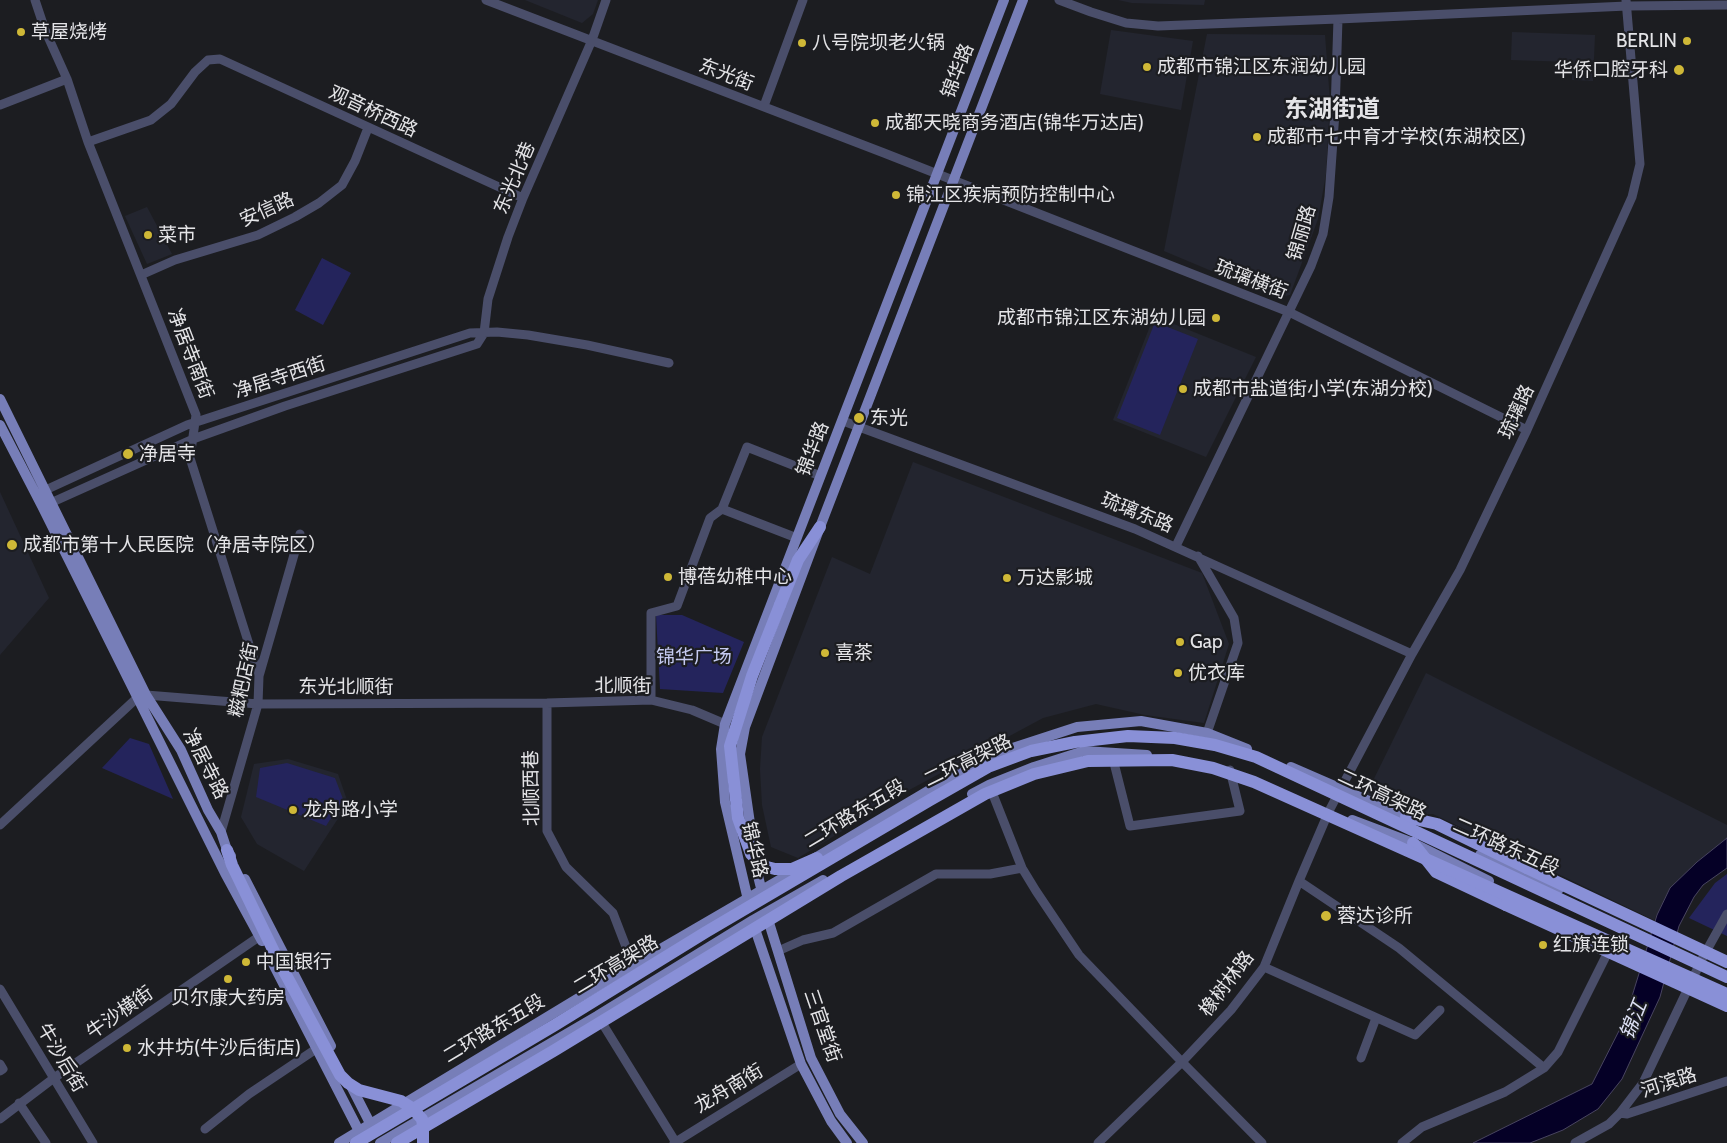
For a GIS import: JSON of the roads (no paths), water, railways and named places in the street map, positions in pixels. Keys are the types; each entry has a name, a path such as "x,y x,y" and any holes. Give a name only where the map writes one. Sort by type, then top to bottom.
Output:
{"highway":[{"path":"820,527 798,560 752,676 730,746 738,818 751,854 763,866 775,869 792,869 811,861 897,812 930,800"},
{"name":"二环高架路","path":"358,1137 547,1030 706,932 988,767 1031,751 1075,742 1128,736 1175,738 1215,745 1256,757 1727,977"},
{"name":"二环高架路","path":"397,1143 555,1050 841,876 985,794 1034,774 1088,760 1172,760 1213,768 1254,782 1727,994"},
{"path":"1406,817 1437,824 1727,962"},
{"path":"1412,844 1436,872 1727,1006"},
{"path":"227,850 278,960 340,1075 359,1090 401,1101 412,1108 422,1119 424,1125 422,1143"}],"main road":[{"name":"锦华路","path":"752,920 725,802 721,750 725,724 1004,0"},
{"name":"锦华路","path":"766,913 752,844 740,754 745,727 1023,0"},
{"name":"净居寺路","path":"0,399 41,492"},
{"name":"净居寺路","path":"0,425 48,504 142,696 225,873 260,936 358,1137 365,1143"},
{"name":"净居寺路","path":"142,696 180,750 208,810 221,832 227,850 239,866 380,1143"},
{"name":"二环路东五段","path":"339,1143 358,1137 370,1124 633,965 748,899 985,757 1077,726 1141,721 1207,733 1406,817 1422,830 1684,944 1702,957 1727,968"},
{"name":"二环路东五段","path":"380,1143 598,1016 752,920 989,785 1034,767 1084,751 1186,756 1230,768 1329,811 1412,844 1590,930 1611,946 1637,959 1727,998"},
{"name":"三官堂街","path":"766,913 811,1058 840,1114 862,1143"},
{"name":"三官堂街","path":"752,920 801,1064 831,1121 847,1143"}],"street":[{"name":"净居寺南街","path":"35,0 45,30 68,80 88,142 196,415 190,458 259,676"},
{"name":"东光街","path":"486,0 954,181"},
{"name":"东光北巷","path":"484,333 488,299 508,237 592,40 606,0"},
{"path":"764,106 803,0"},
{"path":"1059,0 1126,22 1158,26 1338,20 1626,3 1727,5"},
{"name":"琉璃路","path":"1329,811 1412,654 1460,570 1527,430 1632,197 1640,164 1626,3"},
{"name":"锦丽路","path":"1176,546 1311,266 1323,234 1329,197 1338,20"},
{"name":"观音桥西路","path":"88,142 151,120 171,104 195,72 208,60 220,60 523,198"},
{"path":"0,105 68,80"},
{"name":"安信路","path":"142,275 175,260 258,234 295,217 319,203 342,185 368,128"},
{"name":"琉璃横街","path":"954,181 1289,312 1527,430"},
{"name":"净居寺西街","path":"41,492 195,422 470,333 497,332 548,338 669,363"},
{"name":"净居寺西街","path":"48,504 193,439 285,406 477,344 484,333"},
{"name":"琉璃东路","path":"843,421 1135,529 1412,654"},
{"path":"651,700 651,613 676,606 710,518 722,508 747,448 818,475"},
{"path":"722,508 797,538"},
{"name":"糍粑店街","path":"221,832 258,704 259,676 300,534"},
{"path":"1198,556 1234,618 1238,643 1207,733"},
{"path":"0,826 142,696"},
{"name":"东光北顺街","path":"142,696 258,704 547,703"},
{"name":"北顺街","path":"547,703 651,700 692,710 725,724"},
{"name":"北顺西巷","path":"547,703 547,831 566,867 613,913 633,965"},
{"path":"1112,753 1130,826 1240,811 1230,768"},
{"path":"989,785 1022,868 1079,954 1262,1143"},
{"name":"橡树林路","path":"1098,1143 1182,1062 1231,1010 1264,968 1329,811"},
{"path":"778,952 803,940 833,933 936,874 990,874 1022,868"},
{"path":"1299,881 1399,948 1544,1068"},
{"path":"1575,1143 1609,1124 1643,1083 1692,982 1702,957 1727,914"},
{"name":"牛沙横街","path":"0,1119 54,1078 260,936"},
{"path":"1402,1143 1422,1127 1504,1092 1544,1068 1558,1052 1611,946"},
{"path":"1264,968 1415,1035 1440,1010"},
{"name":"牛沙后街","path":"0,989 93,1143"},
{"path":"598,1016 675,1142"},
{"path":"1361,1058 1376,1018"},
{"path":"205,1129 249,1094 316,1049"},
{"path":"0,1064 3,1069 0,1071"},
{"name":"龙舟南街","path":"675,1142 801,1064"},
{"name":"河滨路","path":"1620,1113 1627,1114 1727,1081"},
{"path":"19,1103 46,1143"}],"water":[{"name":"锦江","path":"1727,838 1727,868 1703,885 1694,897 1679,926 1660,997 1622,1079 1598,1109 1563,1130 1530,1143 1473,1143 1592,1084 1625,1019 1657,915 1670,888 1697,862"}],"place":[{"name":"草屋烧烤","path":"21,32"},
{"name":"BERLIN","path":"1687,41"},
{"name":"八号院坝老火锅","path":"802,43"},
{"name":"成都市锦江区东润幼儿园","path":"1147,67"},
{"name":"华侨口腔牙科","path":"1679,70"},
{"name":"成都天晓商务酒店(锦华万达店)","path":"875,123"},
{"name":"成都市七中育才学校(东湖校区)","path":"1257,137"},
{"name":"锦江区疾病预防控制中心","path":"896,195"},
{"name":"菜市","path":"148,235"},
{"name":"成都市锦江区东湖幼儿园","path":"1216,318"},
{"name":"成都市盐道街小学(东湖分校)","path":"1183,389"},
{"name":"东光","path":"859,418"},
{"name":"净居寺","path":"128,454"},
{"name":"成都市第十人民医院（净居寺院区）","path":"12,545"},
{"name":"博蓓幼稚中心","path":"668,577"},
{"name":"万达影城","path":"1007,578"},
{"name":"Gap","path":"1180,642"},
{"name":"喜茶","path":"825,653"},
{"name":"优衣库","path":"1178,673"},
{"name":"龙舟路小学","path":"293,810"},
{"name":"蓉达诊所","path":"1326,916"},
{"name":"红旗连锁","path":"1543,945"},
{"name":"中国银行","path":"246,962"},
{"name":"贝尔康大药房","path":"228,979"},
{"name":"水井坊(牛沙后街店)","path":"127,1048"}],"district":[{"name":"东湖街道","path":"1332,110"}],"park label":[{"name":"锦华广场","path":"694,657"}]}
